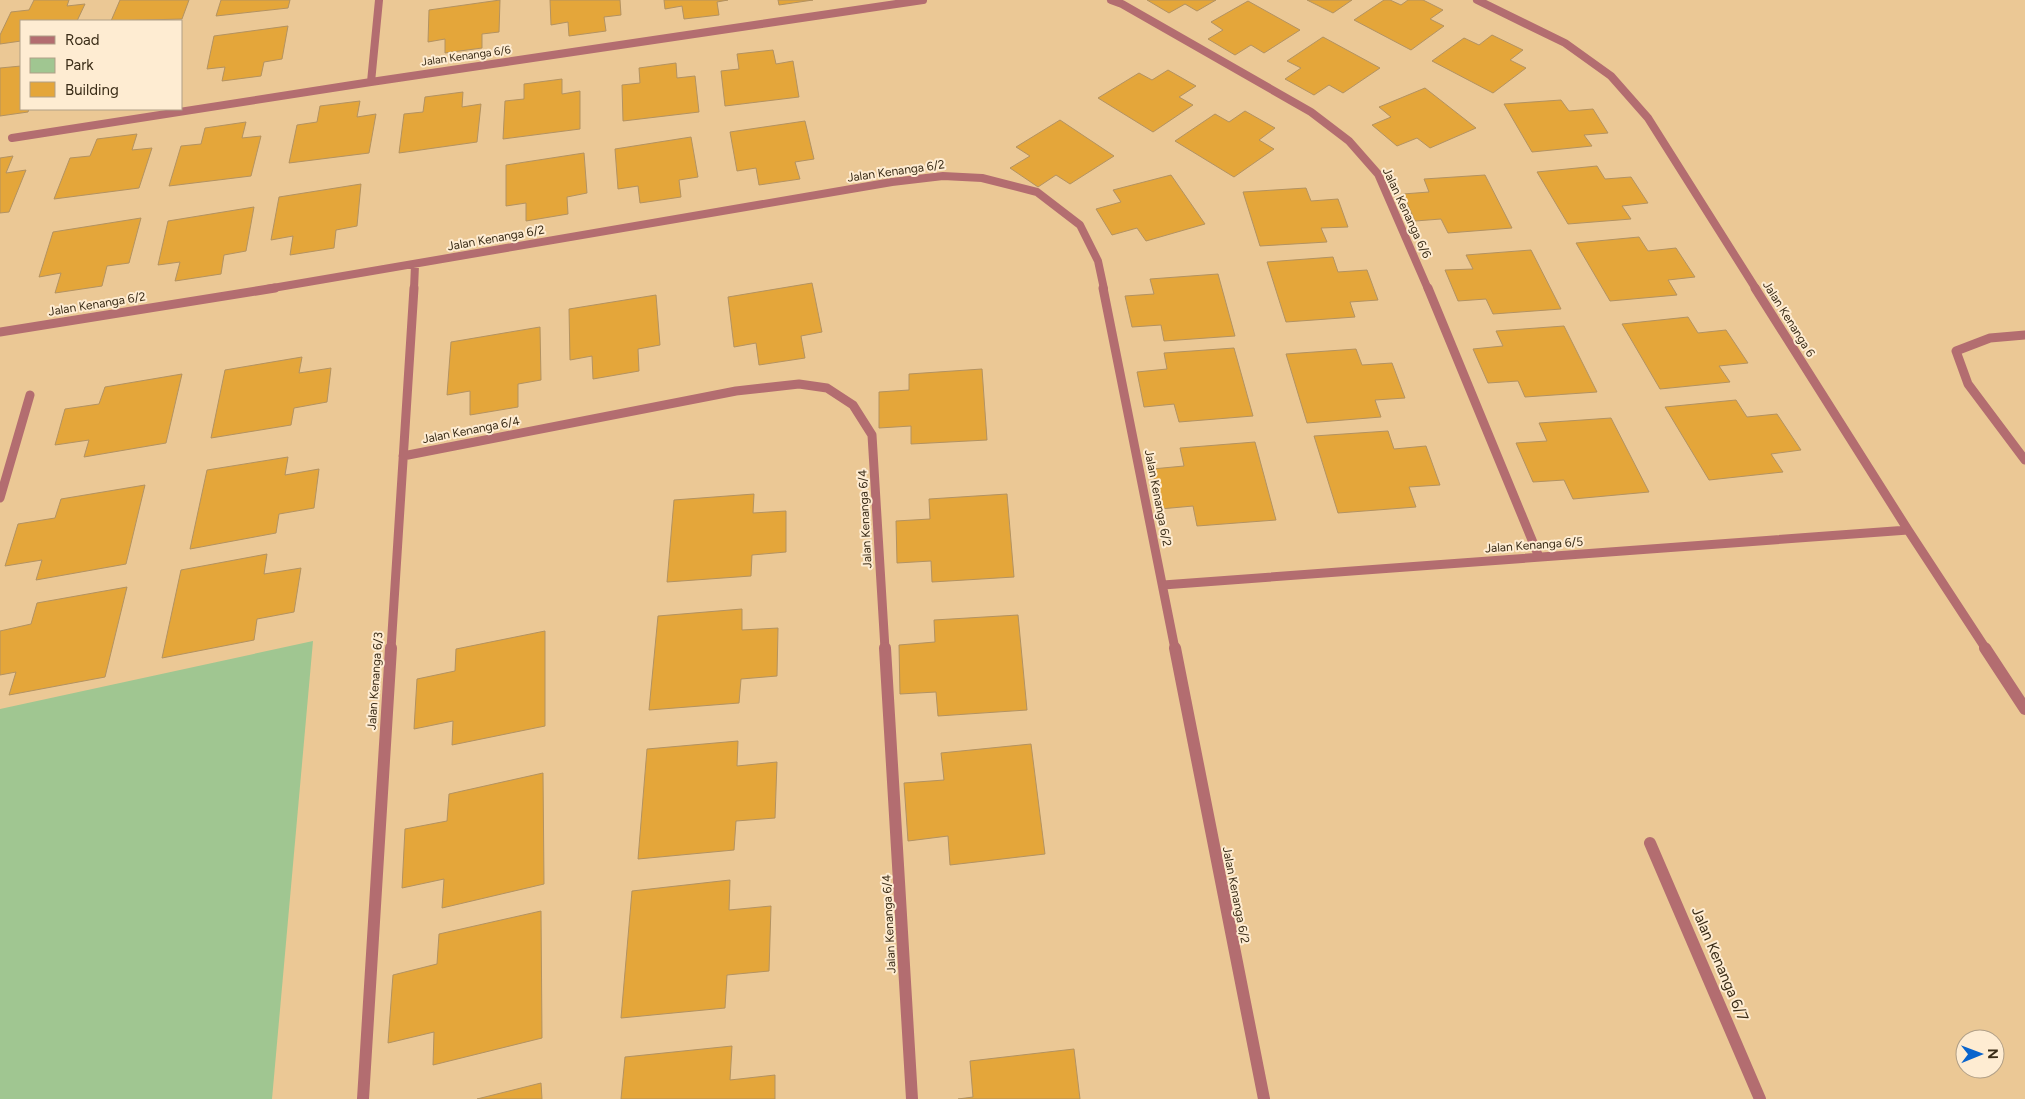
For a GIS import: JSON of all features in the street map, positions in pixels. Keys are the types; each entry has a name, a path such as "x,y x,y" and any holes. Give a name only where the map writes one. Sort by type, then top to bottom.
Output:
{"street":[{"path":"371,82 379,0"},
{"name":"Jalan Kenanga 6/6","path":"12,138 371,82 923,0"},
{"name":"Jalan Kenanga 6/6","path":"1111,0 1122,4 1312,112 1350,141 1378,174 1447,334 1539,557"},
{"name":"Jalan Kenanga 6","path":"1477,0 1564,43 1611,76 1648,118 1908,530 2025,709"},
{"name":"Jalan Kenanga 6/2","path":"0,332 415,265 882,184 934,177 982,178 1037,192 1080,225 1098,262 1264,1099"},
{"name":"Jalan Kenanga 6/3","path":"362,1099 415,265"},
{"path":"2025,335 1990,338 1956,351 1968,384 2025,460"},
{"name":"Jalan Kenanga 6/4","path":"403,456 736,391 799,384 827,388 853,404 872,434 912,1099"},
{"path":"0,498 30,395"},
{"name":"Jalan Kenanga 6/5","path":"1163,586 1908,530"},
{"name":"Jalan Kenanga 6/7","path":"1650,843 1760,1099"}],"green space":[{"path":"313,641 272,1099 0,1099 0,709"}],"building":[{"path":"34,0 69,0 67,6 85,4 77,20 20,20 20,41 0,44 0,35 11,12 29,10"},
{"path":"120,0 189,0 182,19 111,20"},
{"path":"221,0 290,0 288,8 216,16"},
{"path":"500,0 499,32 482,34 482,48 445,53 445,39 428,42 429,10"},
{"path":"550,0 620,0 621,15 604,17 606,31 569,36 568,22 551,25"},
{"path":"664,0 728,0 717,2 719,15 684,19 682,6 665,9"},
{"path":"778,0 813,0 779,5"},
{"path":"1147,0 1216,0 1197,11 1185,4 1169,13"},
{"path":"1307,0 1352,0 1333,13"},
{"path":"1384,0 1390,0 1401,5 1408,0 1423,0 1443,10 1430,19 1444,26 1411,50 1354,20"},
{"path":"1248,1 1300,30 1264,53 1251,45 1235,55 1208,39 1223,30 1211,22"},
{"path":"288,26 282,59 264,62 261,76 222,81 225,67 207,69 214,36"},
{"path":"1492,35 1523,50 1510,60 1526,68 1493,93 1432,61 1464,38 1479,45"},
{"path":"1323,37 1380,68 1343,93 1329,85 1314,95 1285,79 1301,68 1287,61"},
{"path":"773,50 776,64 793,61 799,97 725,106 721,71 739,69 737,54"},
{"path":"676,63 677,78 695,76 699,112 623,121 622,85 640,83 639,68"},
{"path":"20,66 20,110 29,110 28,112 0,116 0,68"},
{"path":"1168,70 1196,86 1179,97 1193,105 1153,132 1098,98 1139,73 1152,80"},
{"path":"562,79 562,94 580,91 580,129 503,139 505,101 524,99 524,84"},
{"path":"1425,88 1476,128 1430,148 1417,138 1397,146 1372,125 1391,117 1379,107"},
{"path":"463,92 462,107 481,104 477,142 399,153 404,114 423,112 425,97"},
{"path":"1561,100 1569,111 1593,109 1608,133 1584,135 1592,146 1532,152 1504,104"},
{"path":"360,101 357,117 376,114 369,153 289,163 297,125 317,122 320,106"},
{"path":"1245,111 1275,128 1259,140 1274,149 1234,177 1175,141 1215,114 1229,122"},
{"path":"1060,120 1114,156 1070,184 1056,175 1038,187 1010,168 1030,156 1016,147"},
{"path":"805,121 814,159 795,162 800,179 759,185 756,168 737,171 730,132"},
{"path":"246,122 242,138 261,136 251,176 169,186 181,146 201,144 205,128"},
{"path":"137,134 132,150 152,148 139,188 54,199 70,158 90,156 97,139"},
{"path":"691,137 698,177 679,180 681,197 640,203 638,186 618,189 615,149"},
{"path":"584,153 587,193 567,197 568,214 526,221 526,203 506,206 506,165"},
{"path":"13,156 6,173 26,170 9,212 0,213 0,158"},
{"path":"1597,166 1605,179 1631,177 1648,203 1622,206 1631,219 1568,224 1537,172"},
{"path":"1171,175 1205,224 1146,241 1137,228 1112,235 1096,209 1121,202 1113,190"},
{"path":"1485,175 1512,228 1448,233 1441,219 1415,221 1403,194 1429,192 1424,179"},
{"path":"361,184 357,226 336,230 334,248 290,255 293,236 271,240 279,197"},
{"path":"1306,188 1311,201 1338,199 1348,227 1321,228 1327,242 1260,246 1243,192"},
{"path":"254,207 246,251 224,255 221,274 175,281 180,262 158,265 168,221"},
{"path":"141,218 129,263 107,266 102,286 55,293 61,273 39,277 53,232"},
{"path":"1639,237 1648,251 1676,248 1695,277 1668,280 1677,295 1610,301 1576,243"},
{"path":"1531,250 1561,309 1493,314 1486,299 1458,301 1445,270 1473,269 1466,255"},
{"path":"1333,257 1338,272 1367,270 1378,300 1350,302 1355,317 1286,322 1267,262"},
{"path":"1218,274 1235,336 1164,341 1161,325 1132,327 1125,296 1154,294 1150,279"},
{"path":"812,283 822,332 801,336 805,358 759,365 756,343 734,347 728,297"},
{"path":"656,295 660,345 638,349 639,371 593,379 592,356 570,360 569,309"},
{"path":"1688,317 1698,333 1726,330 1748,363 1719,366 1730,382 1660,389 1622,324"},
{"path":"1564,326 1597,392 1525,397 1518,381 1488,383 1473,349 1503,346 1496,331"},
{"path":"540,327 541,380 518,384 518,407 470,415 470,391 447,395 451,342"},
{"path":"1234,348 1253,416 1179,422 1174,404 1144,407 1137,372 1167,369 1164,353"},
{"path":"1356,349 1362,365 1392,363 1405,398 1375,400 1381,417 1307,423 1286,354"},
{"path":"302,357 299,373 331,368 327,402 294,408 291,425 211,438 225,370"},
{"path":"982,369 987,440 911,444 911,426 879,428 879,392 909,390 909,374"},
{"path":"182,374 166,443 84,457 89,440 55,445 65,409 99,404 105,387"},
{"path":"1736,400 1747,417 1777,414 1801,450 1771,454 1783,472 1709,480 1665,407"},
{"path":"1611,418 1649,492 1573,499 1564,480 1533,482 1516,443 1547,441 1539,423"},
{"path":"1388,431 1394,449 1426,446 1440,485 1409,487 1416,507 1338,513 1314,436"},
{"path":"1255,442 1276,520 1197,526 1193,506 1160,509 1152,469 1184,466 1180,448"},
{"path":"288,457 285,475 319,469 314,508 279,514 276,533 190,549 207,470"},
{"path":"145,485 126,564 36,580 42,560 5,566 18,524 55,518 61,499"},
{"path":"754,494 753,513 786,511 786,552 752,555 751,576 667,582 674,500"},
{"path":"1007,494 1014,577 932,582 931,561 897,563 896,521 930,519 929,499"},
{"path":"267,554 264,574 301,568 294,612 257,619 254,640 162,658 181,570"},
{"path":"127,587 105,677 9,695 16,672 0,675 0,631 31,624 37,603"},
{"path":"742,609 742,630 778,628 777,676 741,679 739,703 649,710 658,616"},
{"path":"1018,615 1027,710 938,716 936,692 900,694 899,645 935,642 934,620"},
{"path":"545,631 545,726 452,745 453,721 414,729 417,679 455,671 456,649"},
{"path":"738,741 737,766 777,762 775,818 736,821 734,850 638,859 647,749"},
{"path":"1031,744 1045,854 950,865 948,836 908,841 904,783 944,780 941,753"},
{"path":"543,773 544,884 442,908 444,879 402,888 405,829 447,821 449,794"},
{"path":"730,880 729,910 771,906 769,971 727,975 725,1008 621,1018 632,891"},
{"path":"541,911 542,1038 433,1065 434,1032 388,1043 393,975 437,964 439,934"},
{"path":"732,1046 730,1080 775,1075 775,1099 621,1099 625,1057"},
{"path":"1074,1049 1080,1099 958,1099 973,1097 970,1061"},
{"path":"541,1083 542,1099 477,1099"}]}
